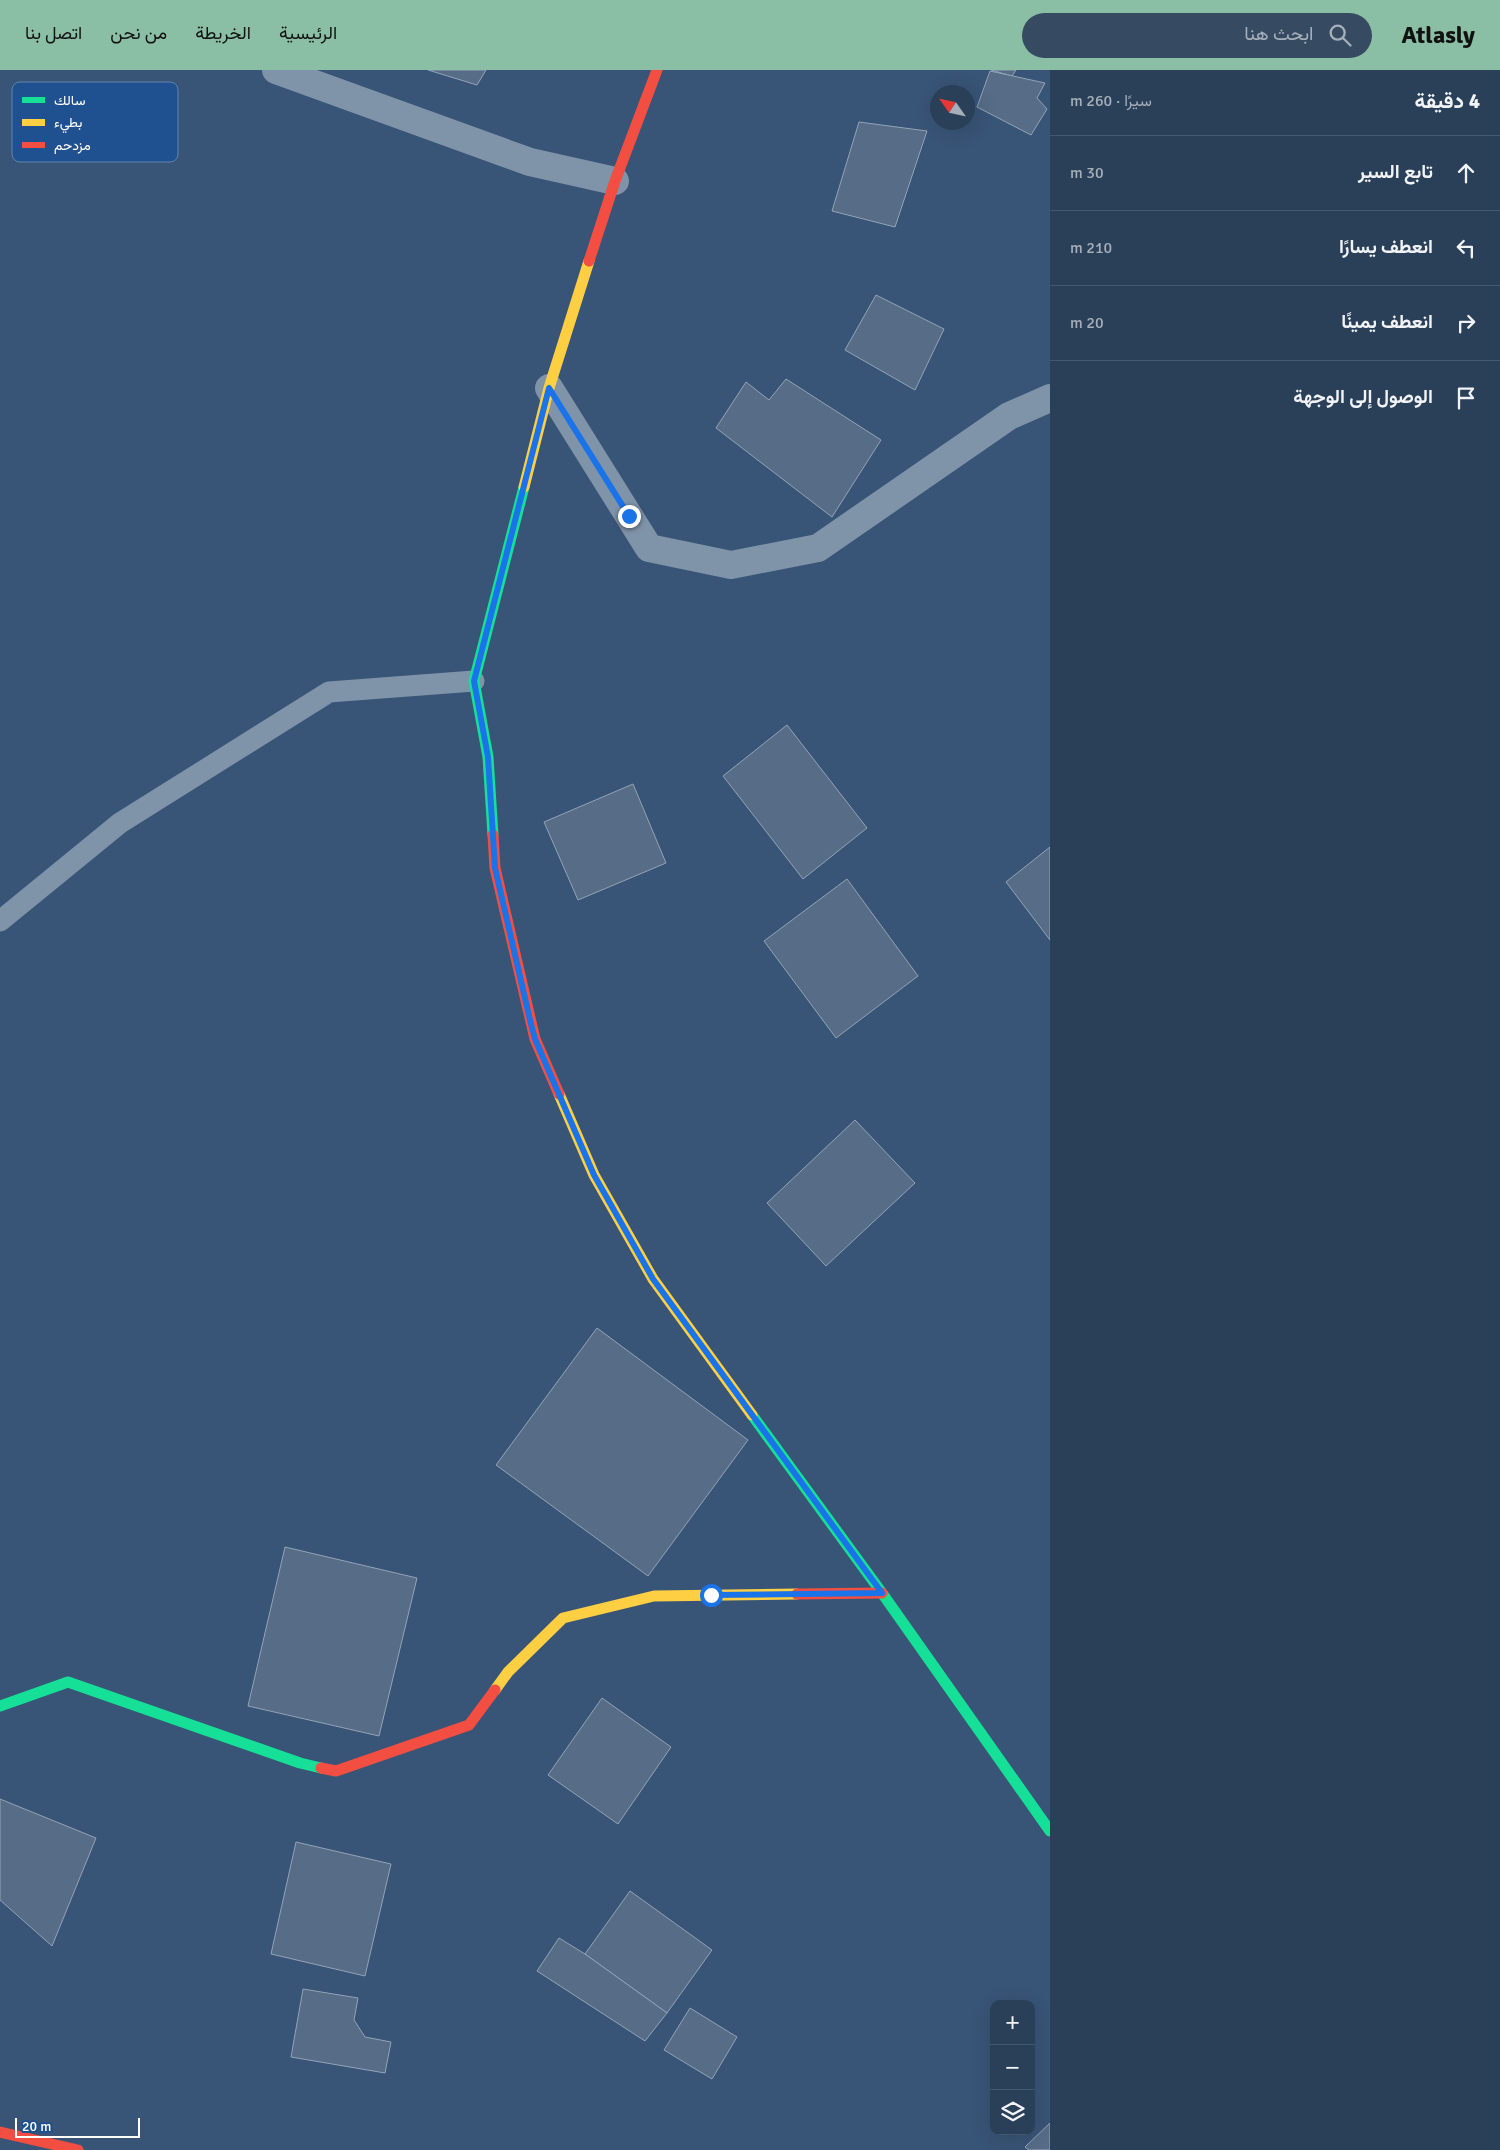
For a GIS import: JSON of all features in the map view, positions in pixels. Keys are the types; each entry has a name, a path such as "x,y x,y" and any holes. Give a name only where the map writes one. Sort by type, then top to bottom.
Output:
{"street":[{"path":"276,70 530,162 615,181"},
{"path":"657,70 615,181 549,388 474,681 488,757 495,868 535,1039 594,1175 653,1279 882,1593 1050,1831"},
{"path":"549,388 649,548 731,565 818,548 1009,416 1050,398"},
{"path":"0,1706 68,1682 300,1763 336,1771 469,1725 508,1672 563,1618 654,1596 882,1593"},
{"path":"0,2132 78,2150"}],"lane":[{"path":"0,921 120,823 329,692 474,681"}],"building":[{"path":"428,70 486,70 477,85"},
{"path":"991,70 1016,70 1012,76"},
{"path":"990,71 1045,83 1037,98 1047,109 1031,135 977,107"},
{"path":"859,122 927,131 895,227 832,211"},
{"path":"876,295 944,329 915,390 845,350"},
{"path":"786,379 881,440 832,517 716,428 746,382 769,400"},
{"path":"787,725 867,828 803,879 723,776"},
{"path":"633,784 666,863 578,900 544,822"},
{"path":"1050,847 1050,940 1006,882"},
{"path":"847,879 918,976 836,1038 764,941"},
{"path":"855,1120 915,1183 826,1266 767,1203"},
{"path":"597,1328 748,1440 648,1576 496,1465"},
{"path":"285,1547 417,1578 379,1736 248,1706"},
{"path":"602,1698 671,1747 618,1824 548,1775"},
{"path":"0,1799 96,1838 52,1946 0,1900"},
{"path":"296,1842 391,1864 365,1976 271,1954"},
{"path":"630,1891 712,1950 667,2013 585,1954"},
{"path":"559,1938 585,1954 667,2013 645,2041 537,1971"},
{"path":"303,1989 358,1998 354,2020 365,2037 391,2042 385,2073 291,2057"},
{"path":"690,2008 737,2037 712,2079 664,2050"},
{"path":"1050,2123 1050,2150 1029,2150 1025,2147"}],"traffic: fast":[{"path":"493,835 488,757 474,681 524,487"},
{"path":"752,1415 882,1593 1050,1831"},
{"path":"0,1706 68,1682 300,1763 321,1768"}],"traffic: slow":[{"path":"524,487 549,388 589,261"},
{"path":"559,1094 594,1175 653,1279 752,1415"},
{"path":"495,1690 508,1672 563,1618 654,1596 797,1594"}],"traffic: jam":[{"path":"589,261 615,181 657,70"},
{"path":"493,835 495,868 535,1039 559,1094"},
{"path":"797,1594 882,1593"},
{"path":"321,1768 336,1771 469,1725 495,1690"},
{"path":"0,2132 78,2150"}],"route":[{"path":"629,516 549,388 474,681 488,757 495,868 530,1020 535,1039 594,1175 653,1279 882,1593 711,1595"}]}
